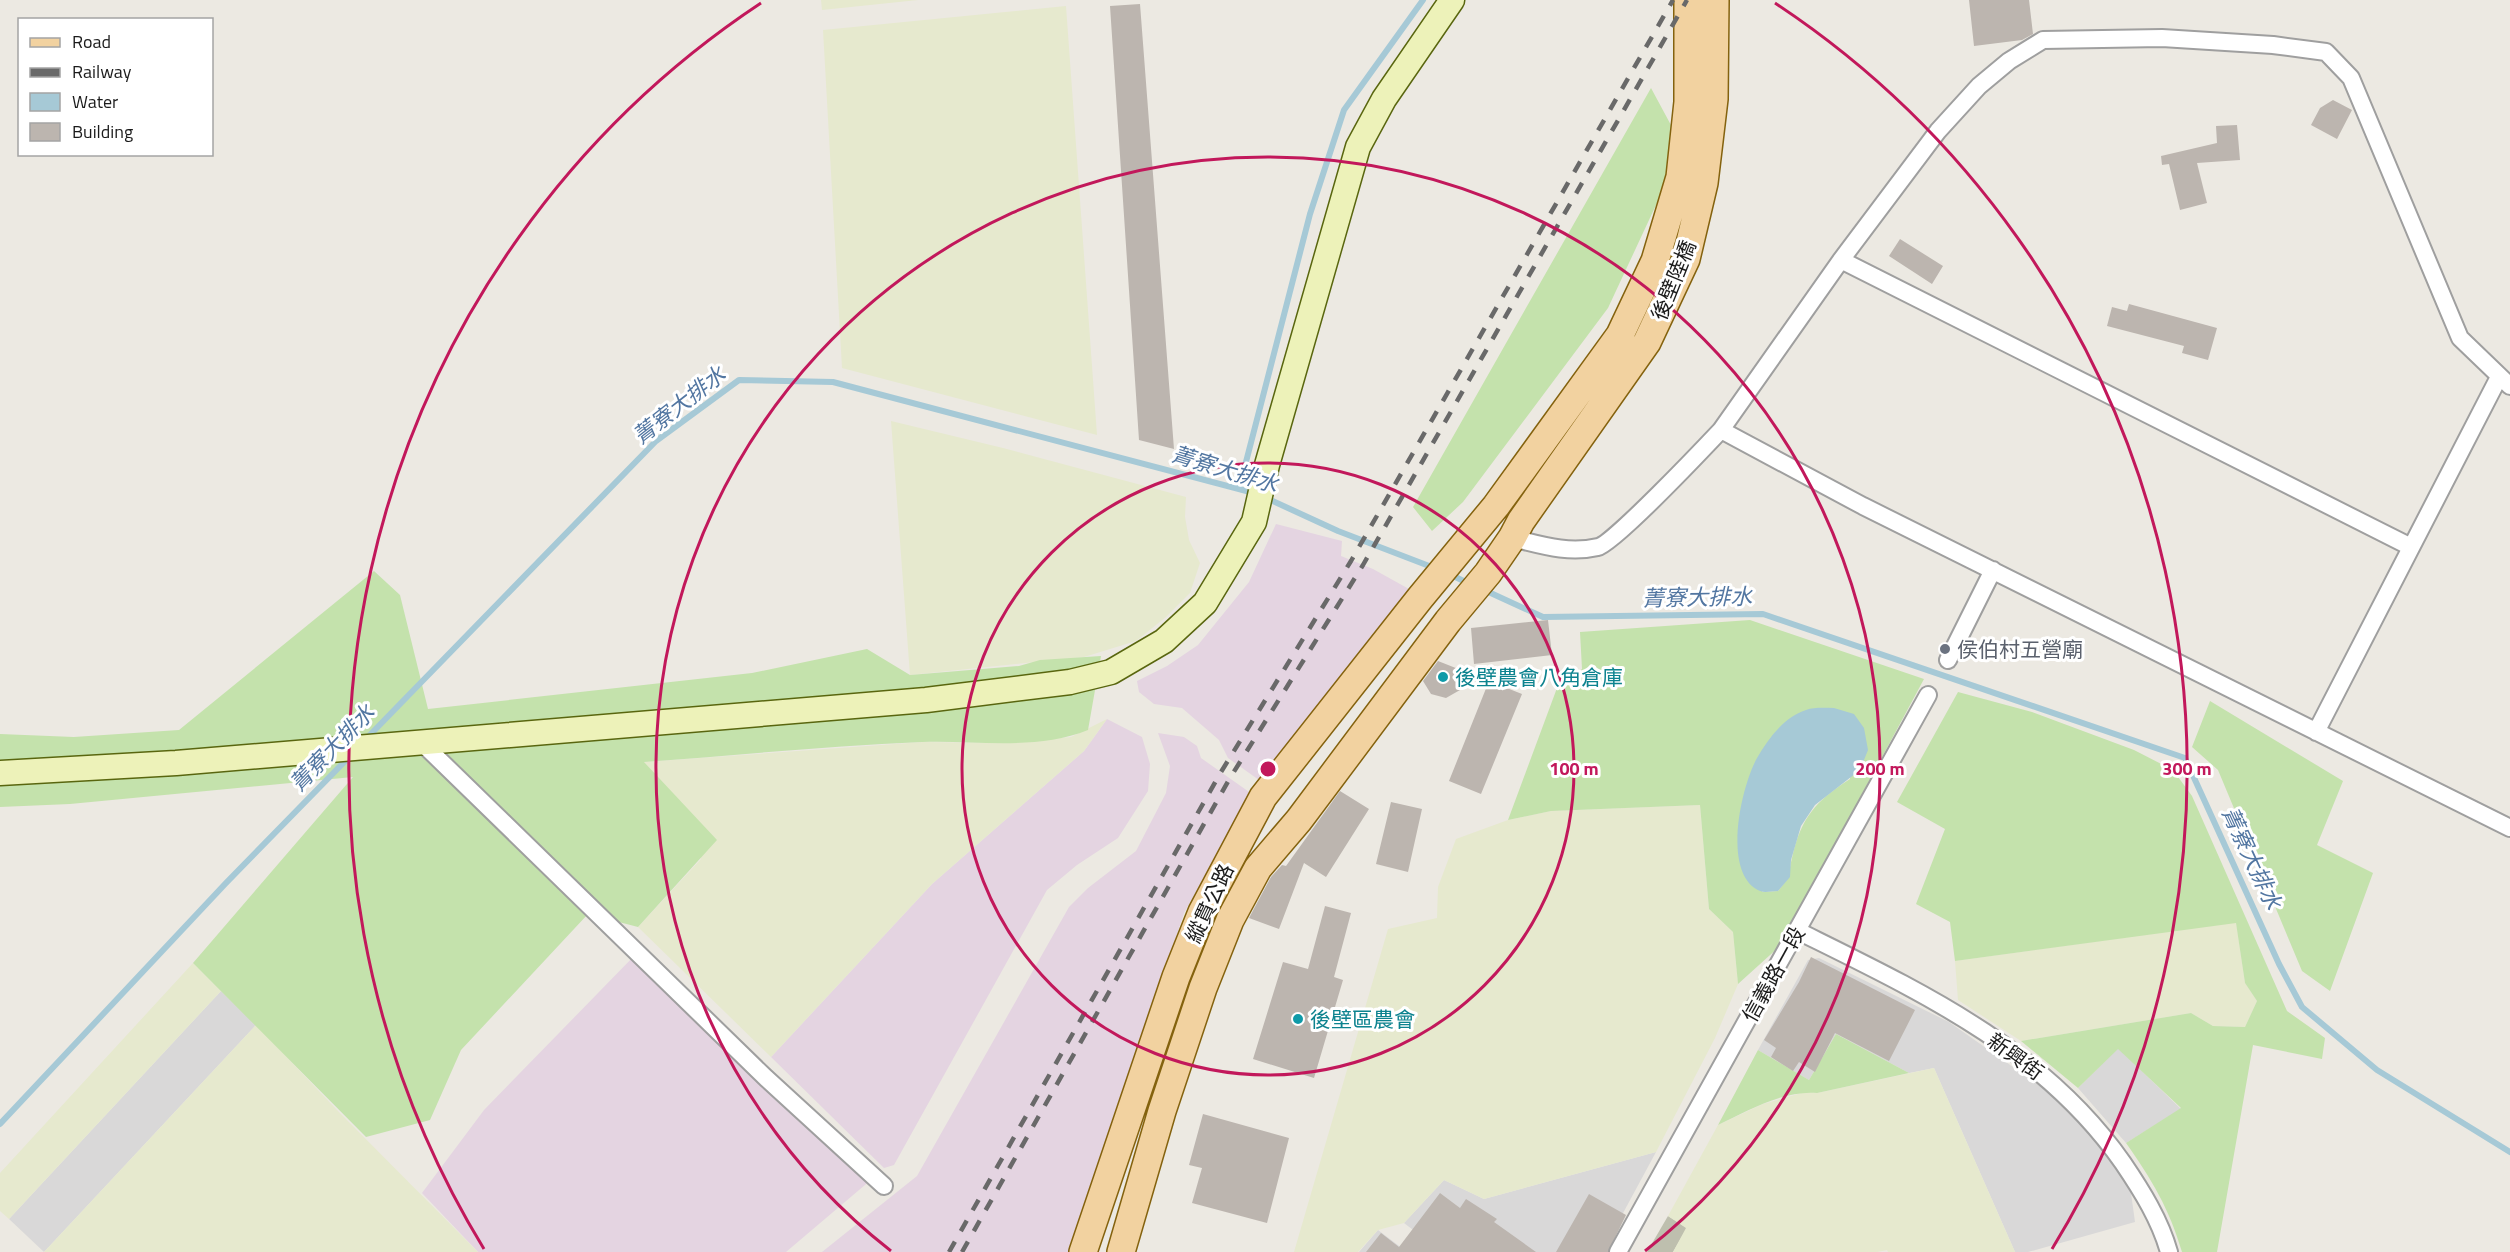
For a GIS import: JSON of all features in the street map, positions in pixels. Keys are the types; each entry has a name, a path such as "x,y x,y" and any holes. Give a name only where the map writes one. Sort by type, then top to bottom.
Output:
{"main road":[{"name":"後壁陸橋","path":"1456,554 1497,506 1620,335 1655,261 1680,177 1688,102 1688,0"},
{"name":"後壁陸橋","path":"1516,529 1647,342 1686,259 1706,172 1714,99 1716,0"},
{"name":"縱貫公路","path":"1121,1252 1162,1111 1203,988 1226,929 1258,868 1299,820 1448,621 1488,573 1516,529"},
{"name":"縱貫公路","path":"1083,1252 1176,976 1202,912 1263,798 1456,554"},
{"path":"1133,1105 1162,1111"}],"street":[{"path":"0,773 176,763 926,700 1070,682 1111,672 1164,642 1205,603 1254,522 1267,465 1358,147 1384,99 1452,0"},
{"path":"1516,529 1564,550 1601,547 1721,430 1842,260 1938,131 1979,86 2009,61 2043,40 2162,38 2273,45 2326,52 2351,78 2460,338 2505,382 2411,547 2316,732"},
{"path":"1842,260 2411,547"},
{"path":"1721,430 1863,506 2510,828"},
{"path":"1948,660 1993,570"},
{"name":"信義路一段","path":"1617,1252 1928,695"},
{"path":"421,742 766,1078 884,1186"},
{"name":"新興街","path":"1798,931 1924,994 2001,1043 2057,1086 2104,1136 2134,1179 2163,1232 2169,1252"}],"shaded area":[{"path":"821,0 918,0 822,10"},
{"path":"1066,6 1097,435 842,368 823,30"},
{"path":"891,421 1186,497 1185,517 1189,540 1200,563 1190,593 1166,617 1136,641 1084,657 910,675"},
{"path":"1276,524 1342,541 1341,556 1373,569 1409,589 1259,780 1228,758 1219,740 1182,708 1154,704 1139,692 1137,681 1167,666 1198,645 1249,582"},
{"path":"1107,719 1142,737 1150,764 1148,791 1118,838 1077,865 1047,890 894,1165 884,1168 771,1057 932,884 1084,751"},
{"path":"1107,719 1084,751 932,884 771,1057 638,927 701,859 644,762 923,742 1012,743 1071,737"},
{"path":"1158,733 1184,737 1197,746 1201,758 1252,794 1184,913 1071,1252 822,1252 917,1176 1069,907 1088,888 1136,851 1166,793 1170,766"},
{"path":"1700,805 1709,909 1733,932 1738,984 1715,1038 1656,1152 1484,1199 1444,1180 1404,1223 1378,1230 1358,1252 1294,1252 1388,929 1437,918 1438,887 1456,839 1508,820 1551,811"},
{"path":"2236,922 2245,983 2257,1001 2245,1027 2213,1026 2191,1013 2021,1041 1958,1000 1955,961"},
{"path":"636,954 872,1179 786,1252 478,1252 422,1193 484,1110"},
{"path":"1819,958 1949,1022 2064,1103 2111,1152 2131,1193 2135,1222 2028,1252 2015,1252 1934,1068 1909,1073 1836,1034 1809,1080 1758,1050 1808,960"},
{"path":"193,963 221,991 9,1219 0,1211 0,1173"},
{"path":"221,991 256,1025 44,1252 9,1219"},
{"path":"256,1025 338,1111 478,1252 44,1252"},
{"path":"2118,1048 2181,1109 2126,1143 2078,1088"},
{"path":"1934,1068 2015,1252 1888,1252 1887,1250 1877,1252 1673,1252 1686,1228 1668,1216 1718,1125 1763,1104 1805,1092 1817,1093"},
{"path":"1656,1152 1602,1252 1442,1252 1404,1223 1444,1180 1484,1199"},
{"path":"1668,1216 1687,1228 1673,1252 1647,1252"},
{"path":"1378,1230 1407,1252 1359,1252"}],"green space":[{"path":"1651,88 1679,140 1670,175 1608,308 1463,502 1432,531 1413,507"},
{"path":"374,571 400,595 428,709 752,673 867,649 910,675 1019,666 1040,660 1101,656 1088,730 1068,736 1027,742 922,742 644,762 717,840 638,927 588,914 461,1050 430,1120 366,1137 193,963 353,777 70,804 0,807 0,734 74,737 179,730"},
{"path":"1750,620 1924,679 1781,945 1738,984 1733,932 1709,909 1700,805 1551,811 1508,820 1557,688 1582,669 1580,632","holes":["1854,714 1850,779 1819,803 1805,821 1796,844 1789,875 1783,885 1778,891 1762,892"]},
{"path":"1958,692 2032,712 2134,750 2173,770 2192,796 2287,1011 2325,1038 2322,1059 2253,1045 2217,1252 2182,1252 2159,1195 2126,1143 2181,1108 2118,1049 2078,1088 2021,1041 2191,1013 2213,1026 2245,1027 2257,1001 2245,983 2236,923 1955,961 1950,922 1916,904 1945,829 1897,802"},
{"path":"2210,701 2343,781 2317,845 2373,873 2330,991 2302,971 2218,770 2192,747"},
{"path":"1836,1034 1909,1073 1817,1093 1779,1098 1718,1125 1758,1050 1809,1080"}],"water":[{"path":"1834,708 1854,714 1864,728 1868,750 1860,770 1815,805 1801,826 1791,860 1790,877 1778,891 1760,891 1748,882 1741,867 1738,849 1741,808 1751,771 1766,743 1784,723 1798,713 1809,709"}],"building":[{"path":"1969,0 2029,0 2033,34 2022,40 1974,46"},
{"path":"1140,4 1174,449 1139,440 1110,6"},
{"path":"2333,100 2352,110 2337,139 2311,125 2320,108"},
{"path":"2237,125 2240,160 2197,163 2207,203 2180,210 2169,164 2162,165 2161,156 2217,143 2216,126"},
{"path":"1900,239 1943,266 1932,284 1889,256"},
{"path":"2129,304 2217,328 2208,360 2182,353 2184,346 2107,326 2112,307 2127,311"},
{"path":"1548,620 1552,655 1474,664 1471,628"},
{"name":"後壁農會八角倉庫","path":"1438,661 1481,678 1446,698 1431,694 1423,681"},
{"path":"1489,681 1522,694 1481,794 1449,781"},
{"path":"1340,791 1369,809 1326,877 1304,863 1279,929 1249,918 1271,877 1282,865 1286,866"},
{"path":"1391,802 1422,809 1408,872 1376,864"},
{"name":"後壁區農會","path":"1325,906 1351,913 1334,977 1343,980 1314,1078 1253,1059 1283,962 1308,969"},
{"path":"1811,957 1915,1010 1889,1061 1835,1033 1815,1072 1799,1062 1793,1071 1771,1057 1776,1048 1764,1040 1799,982"},
{"path":"1203,1114 1289,1138 1267,1223 1192,1203 1202,1168 1189,1165"},
{"path":"1440,1193 1460,1208 1466,1199 1497,1219 1494,1222 1536,1252 1366,1252 1381,1233 1399,1247"},
{"path":"1589,1194 1626,1215 1608,1252 1556,1252"}],"waterway":[{"path":"1239,489 1310,214 1344,110 1423,0"},
{"name":"菁寮大排水","path":"366,739 656,441 739,380 833,382 1254,493"},
{"name":"菁寮大排水","path":"1264,497 1338,531 1437,569"},
{"name":"菁寮大排水","path":"1449,574 1470,584"},
{"name":"菁寮大排水","path":"1482,589 1543,617 1763,614 2185,758 2279,964 2302,1007 2377,1070 2510,1152"},
{"name":"菁寮大排水","path":"0,1124 226,883 351,755"}],"railway":[{"path":"949,1252 1221,772 1351,561 1673,0"},
{"path":"962,1252 1230,778 1363,565 1687,0"}],"place":[{"name":"侯伯村五營廟","path":"1945,649"},
{"name":"後壁農會八角倉庫","path":"1443,677"},
{"name":"後壁區農會","path":"1298,1019"}]}
